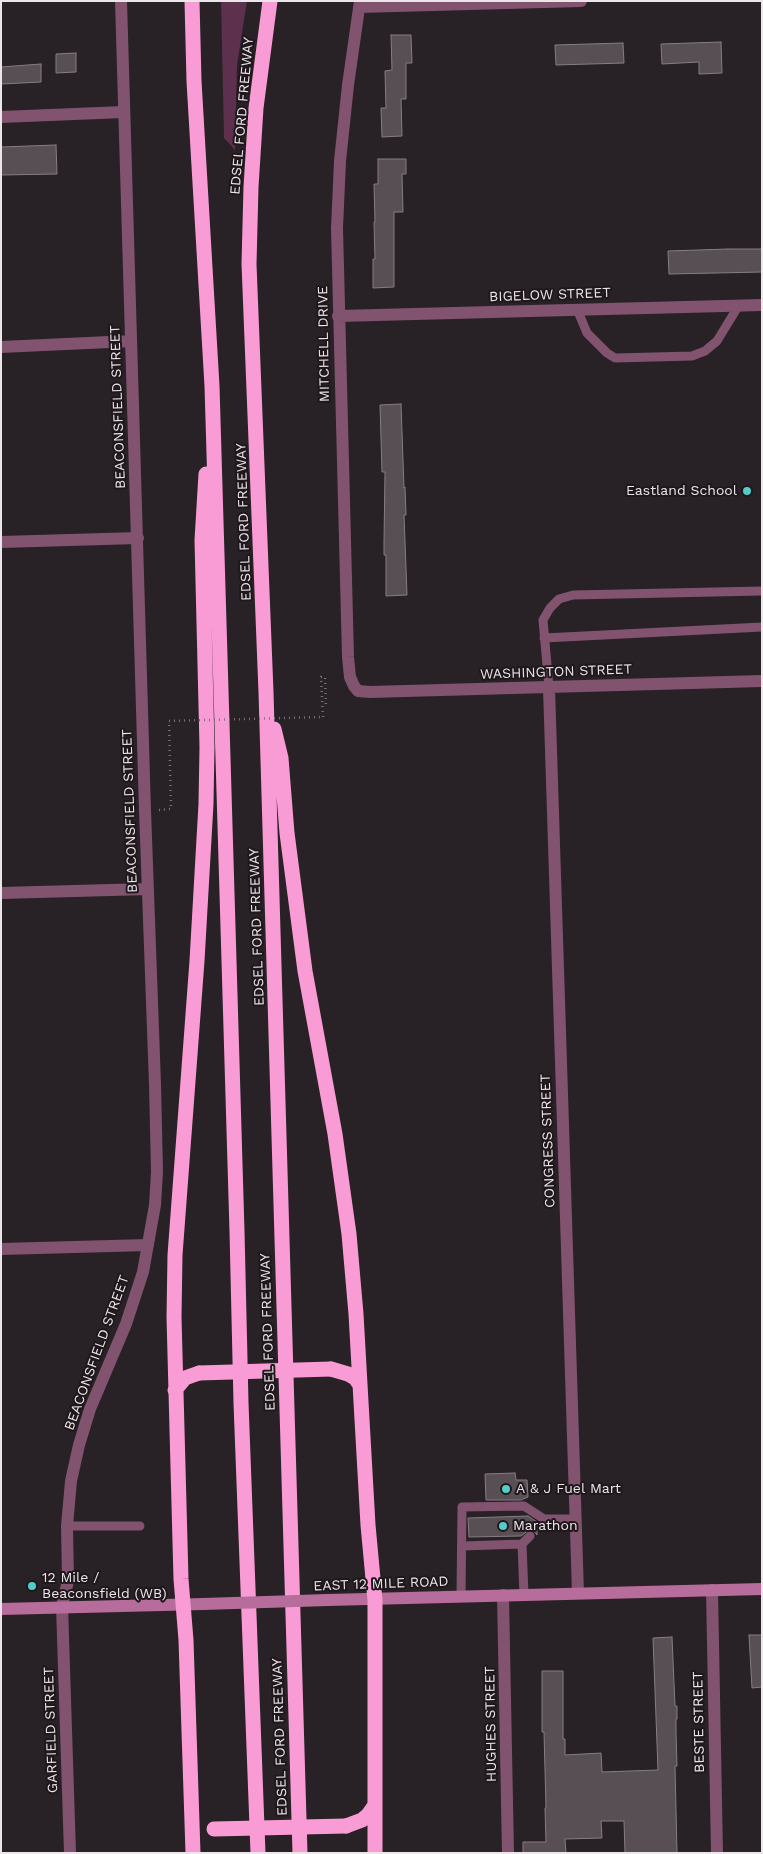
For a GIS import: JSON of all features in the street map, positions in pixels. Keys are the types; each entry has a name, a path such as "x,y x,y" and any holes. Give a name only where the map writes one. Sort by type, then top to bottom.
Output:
{"highway":[{"name":"EDSEL FORD FREEWAY","path":"192,1 194,80 212,386 238,1231 241,1403 258,1853"},
{"name":"EDSEL FORD FREEWAY","path":"270,1 256,108 248,264 266,692 300,1853"},
{"path":"193,1853 175,1390 175,1255 206,804 207,747 202,540 212,386"},
{"path":"266,692 280,758 287,833 305,971 345,1195 351,1249 366,1504 375,1600 375,1853"},
{"path":"175,1390 185,1378 199,1373 331,1369 348,1374 355,1378 360,1385"},
{"path":"192,1811 201,1824 214,1830 346,1826 362,1820 375,1805"}],"main road":[{"name":"EAST 12 MILE ROAD","path":"1,1609 762,1589"}],"street":[{"name":"BEACONSFIELD STREET","path":"62,1606 68,1581 67,1526 71,1481 90,1409 126,1324 143,1272 155,1205 157,1172 156,1084 144,810 138,538 121,1"},
{"path":"359,4 581,1"},
{"name":"MITCHELL DRIVE","path":"354,686 350,677 348,658 337,228 340,161 359,4"},
{"path":"1,117 124,112"},
{"name":"BIGELOW STREET","path":"338,316 762,305"},
{"path":"1,347 131,341"},
{"path":"1,542 138,538"},
{"name":"WASHINGTON STREET","path":"354,686 358,691 370,692 762,681"},
{"name":"CONGRESS STREET","path":"548,688 578,1593"},
{"path":"1,893 148,889"},
{"path":"1,1249 148,1245"},
{"name":"BESTE STREET","path":"712,1590 717,1853"},
{"name":"HUGHES STREET","path":"503,1595 508,1853"},
{"name":"GARFIELD STREET","path":"62,1606 70,1853"}],"lane":[{"path":"577,309 587,333 607,353 615,358 682,357 692,356 705,351 717,341 739,306"},
{"path":"548,688 543,620 550,608 559,599 572,595 762,591"},
{"path":"544,638 762,627"},
{"path":"461,1596 462,1507 524,1506 544,1519 576,1519"},
{"path":"538,1527 544,1519"},
{"path":"67,1526 140,1526"},
{"path":"463,1546 522,1544 530,1536"},
{"path":"522,1544 524,1594"}],"path":[{"path":"144,810 171,809 170,721 323,717 321,677 325,677 326,708"}],"shaded area":[{"path":"221,1 247,1 237,65 235,150 224,138"}],"building":[{"path":"391,35 411,35 412,63 406,63 406,99 401,99 402,136 382,137 381,108 386,108 385,71 392,70"},
{"path":"721,42 722,73 699,74 699,62 662,64 661,44"},
{"path":"623,43 624,63 556,65 555,45"},
{"path":"76,53 76,72 56,73 56,54"},
{"path":"41,64 41,82 1,84 1,67"},
{"path":"56,145 57,174 1,175 1,147"},
{"path":"378,159 406,159 406,174 402,174 403,212 394,212 394,287 373,288 373,259 375,259 374,184 378,184"},
{"path":"762,249 762,272 669,274 668,251"},
{"path":"401,404 406,515 404,515 407,595 386,596 386,555 384,555 385,472 382,472 380,405"},
{"path":"515,1473 516,1480 527,1480 528,1497 521,1500 486,1500 485,1474"},
{"path":"528,1516 537,1522 537,1535 534,1531 529,1530 521,1536 469,1537 468,1518"},
{"path":"749,1635 762,1635 762,1687 752,1688"},
{"path":"672,1637 675,1706 677,1706 677,1766 675,1766 677,1853 625,1853 624,1821 601,1821 602,1838 565,1839 566,1853 523,1853 523,1842 546,1842 542,1671 563,1671 563,1739 565,1739 565,1755 601,1753 602,1772 658,1770 653,1638"}],"place":[{"name":"Eastland School","path":"747,491"},
{"name":"A & J Fuel Mart","path":"506,1489"},
{"name":"Marathon","path":"503,1526"},
{"name":"12 Mile / Beaconsfield (WB)","path":"32,1586"}]}
